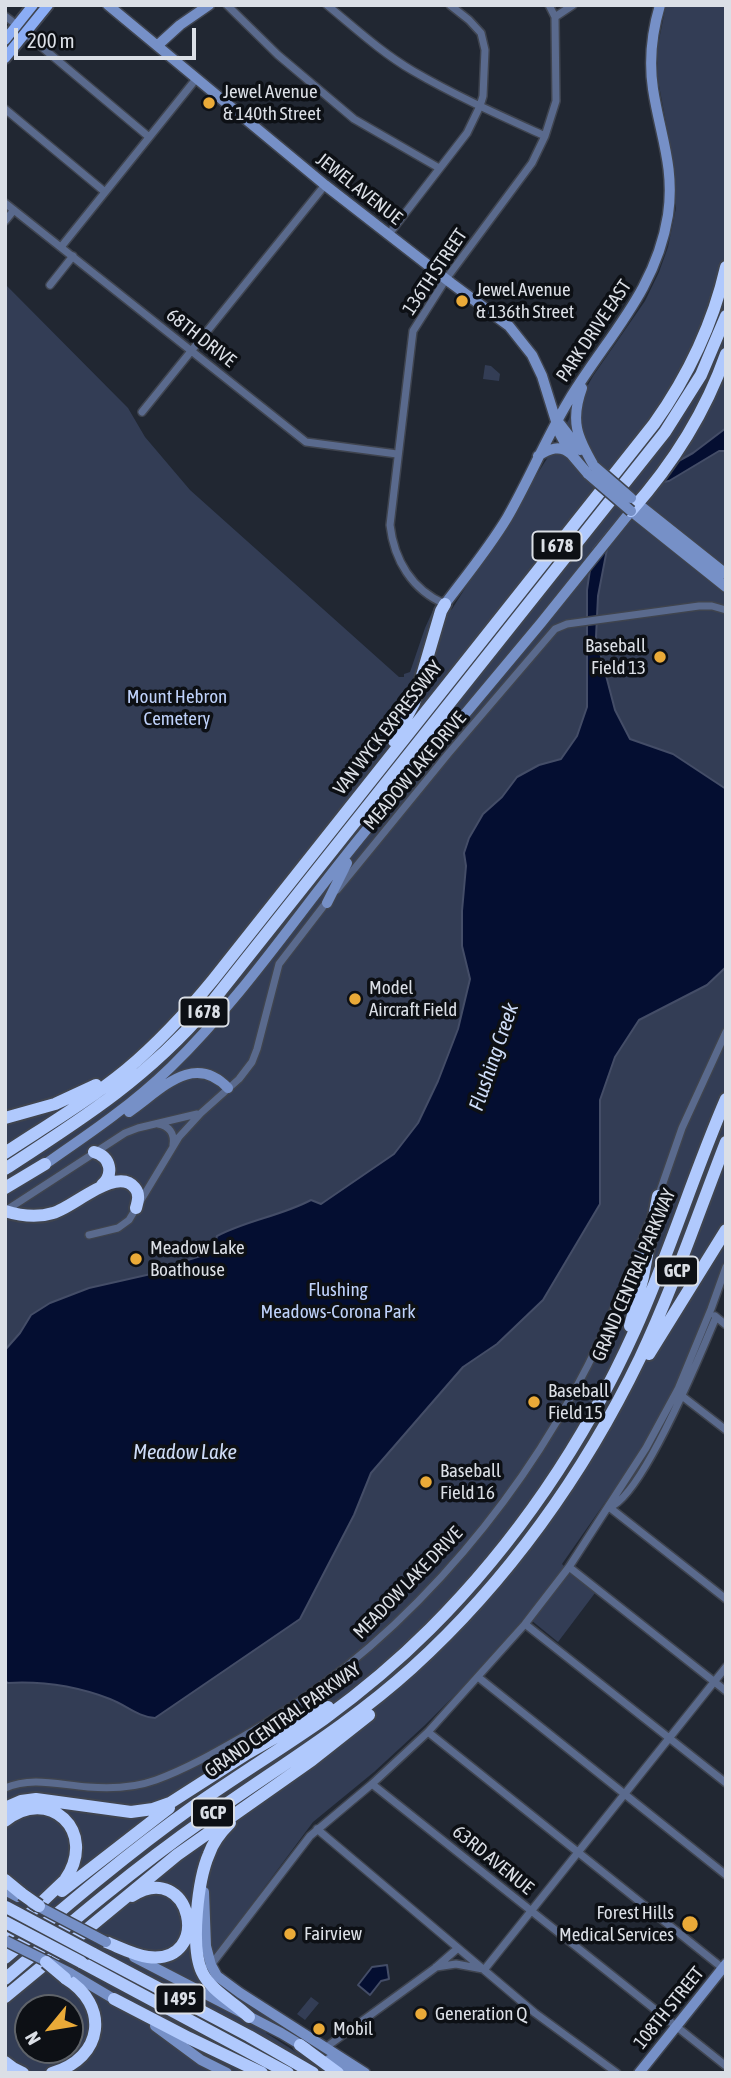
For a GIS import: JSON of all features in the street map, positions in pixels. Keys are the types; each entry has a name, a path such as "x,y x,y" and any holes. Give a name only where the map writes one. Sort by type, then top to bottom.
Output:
{"highway":[{"name":"VAN WYCK EXPRESSWAY","path":"5,1153 127,1069 164,1035 198,998 664,410 685,376 703,338 726,267"},
{"name":"VAN WYCK EXPRESSWAY","path":"5,1169 123,1090 198,1019 675,418 709,359 726,316"},
{"path":"634,508 679,450 697,421 726,354"},
{"path":"380,814 551,575"},
{"path":"352,805 410,712 445,604"},
{"path":"5,1118 65,1100 127,1069"},
{"name":"GRAND CENTRAL PARKWAY","path":"5,1958 150,1839 366,1686 431,1627 504,1546 570,1451 616,1370 653,1289 726,1097"},
{"name":"GRAND CENTRAL PARKWAY","path":"5,1979 152,1857 341,1726 427,1654 474,1607 530,1538 580,1465 620,1398 662,1307 726,1142"},
{"path":"94,1152 105,1157 109,1167 109,1176 102,1186"},
{"path":"5,1190 45,1164"},
{"path":"5,1211 24,1216 44,1216 73,1205 102,1186 120,1181 132,1185 138,1196 136,1208"},
{"path":"616,1370 640,1290 658,1196"},
{"path":"620,1398 726,1230"},
{"path":"249,2017 213,1987 202,1972 198,1959 196,1933 206,1860 212,1846 223,1831 272,1789 376,1709 427,1654"},
{"path":"5,1808 21,1801 36,1799 142,1812 164,1805 366,1686"},
{"path":"28,1917 195,1788"},
{"path":"5,1997 190,1845 272,1789"},
{"path":"5,1821 23,1810 43,1809 58,1815 66,1822 76,1841 76,1857 69,1875 5,1940"},
{"path":"5,1880 20,1896 39,1906"},
{"path":"92,1925 135,1894 149,1889 170,1892 186,1908 188,1933 179,1947 170,1954 143,1956 106,1942"},
{"name":"I 495","path":"6,1907 249,2036 313,2073"},
{"name":"I 495","path":"5,1922 288,2073"},
{"path":"48,1961 67,1975 90,2002 96,2019 96,2031 90,2047 67,2067 52,2073"},
{"path":"5,2004 32,1981 48,1961"},
{"path":"114,1999 262,2073"},
{"path":"300,2045 338,2073"},
{"path":"5,2062 23,2073"}],"main road":[{"path":"5,58 33,5"},
{"path":"5,40 48,5"}],"street":[{"name":"JEWEL AVENUE","path":"108,5 325,185 504,321 522,340 539,369 560,434 571,454 726,587"},
{"path":"158,46 180,25 209,5"},
{"path":"227,5 278,55 354,119 439,168"},
{"path":"327,5 412,71 545,136"},
{"path":"389,234 467,133 483,96 485,50 481,33 450,5"},
{"path":"549,5 555,17 569,6"},
{"name":"PARK DRIVE EAST","path":"445,604 506,518 557,421 589,369 640,297 657,260 666,228 669,199 669,168 651,69 653,37 660,5"},
{"path":"5,16 149,137"},
{"name":"136TH STREET","path":"445,604 415,583 399,561 392,544 390,525 397,454 414,331 446,279 532,163 545,136 556,101 555,17"},
{"path":"61,247 196,79"},
{"path":"5,109 105,192"},
{"path":"142,412 325,185"},
{"name":"68TH DRIVE","path":"5,203 306,442 397,454"},
{"path":"5,221 14,210"},
{"path":"50,285 73,256"},
{"path":"589,369 577,402 575,422 591,470"},
{"name":"JEWEL AVENUE","path":"557,421 591,470"},
{"path":"538,456 556,448 565,449 571,454"},
{"path":"45,1164 147,1090 205,1032 380,814 634,508"},
{"name":"JEWEL AVENUE","path":"634,508 685,542 726,574"},
{"name":"MEADOW LAKE DRIVE","path":"89,1235 124,1224 171,1149 201,1112 244,1073 255,1056 279,964 549,635 563,625 705,606 726,610"},
{"path":"327,903 362,837"},
{"name":"MEADOW LAKE DRIVE","path":"5,1788 26,1781 110,1789 154,1781 179,1771 255,1730 306,1698 400,1619 488,1521 540,1447 587,1367 613,1313 682,1128 726,1032"},
{"path":"94,1131 128,1113 184,1075 195,1072 211,1074 228,1088"},
{"path":"5,1211 131,1130 201,1112"},
{"path":"155,1124 166,1126 172,1132 174,1139 171,1149"},
{"path":"211,1965 317,1829 372,1784 428,1732 525,1624 569,1567 646,1448 678,1389 726,1267"},
{"path":"711,1309 726,1325"},
{"path":"609,1507 628,1493 682,1396 716,1317"},
{"path":"682,1396 726,1430"},
{"path":"609,1507 726,1599"},
{"path":"569,1567 726,1691"},
{"path":"525,1624 726,1783"},
{"path":"484,1970 726,1667"},
{"path":"478,1677 726,1875"},
{"path":"428,1732 725,1968"},
{"name":"63RD AVENUE","path":"372,1784 726,2066"},
{"path":"317,1829 535,2013 617,2073"},
{"path":"206,1860 206,1946 211,1965 218,1976 365,2073"},
{"path":"5,1890 20,1896"},
{"path":"39,1906 349,2073"},
{"path":"5,1940 48,1961"},
{"path":"325,2048 435,1968 458,1948"},
{"path":"435,1968 456,1964 484,1970"},
{"name":"108TH STREET","path":"639,2073 725,1968"},
{"path":"67,1975 114,1999 201,2060 228,2073"}],"green space":[{"name":"Flushing Meadows-Corona Park","path":"666,5 726,5 726,1267 678,1389 646,1448 562,1564 595,1593 558,1642 526,1616 425,1725 374,1772 313,1822 209,1962 240,1993 276,2017 266,2033 329,2073 263,2037 242,2070 248,2073 5,2073 5,284 128,408 145,437 190,490 399,677 404,677 404,674 410,672 434,608 444,614 452,609 548,457 593,376 645,301 659,272 668,247 676,208 674,166 658,80 657,50"},
{"path":"485,365 491,366 500,374 499,381 483,379"},
{"path":"311,1997 319,2003 305,2020 297,2014"}],"water":[{"name":"Meadow Lake","path":"726,428 726,451 719,451 669,481 658,483 608,544 598,596 596,637 615,710 630,739 673,754 726,789 726,967 707,985 639,1020 615,1057 600,1100 600,1204 543,1300 497,1344 463,1367 371,1473 354,1515 300,1619 155,1718 85,1691 47,1684 8,1683 5,1681 5,1350 31,1315 50,1303 89,1288 182,1267 181,1262 217,1251 217,1236 311,1200 321,1204 394,1154 418,1123 438,1081 458,1029 470,979 462,946 466,866 464,853 469,838 483,814 502,797 517,777 539,765 561,759 577,736 587,707 587,590 593,549 655,474 693,453"},
{"path":"387,1965 389,1979 381,1981 370,1995 358,1985 372,1967"}],"place":[{"name":"Jewel Avenue & 140th Street","path":"209,103"},
{"name":"Jewel Avenue & 136th Street","path":"462,301"},
{"name":"Baseball Field 13","path":"660,657"},
{"name":"Model Aircraft Field","path":"355,999"},
{"name":"Meadow Lake Boathouse","path":"136,1259"},
{"name":"Baseball Field 15","path":"534,1402"},
{"name":"Baseball Field 16","path":"426,1482"},
{"name":"Forest Hills Medical Services","path":"690,1924"},
{"name":"Fairview","path":"290,1934"},
{"name":"Generation Q","path":"421,2014"},
{"name":"Mobil","path":"319,2029"}],"park label":[{"name":"Mount Hebron Cemetery","path":"177,708"}],"water label":[{"name":"Flushing Creek","path":"494,1057"}]}
